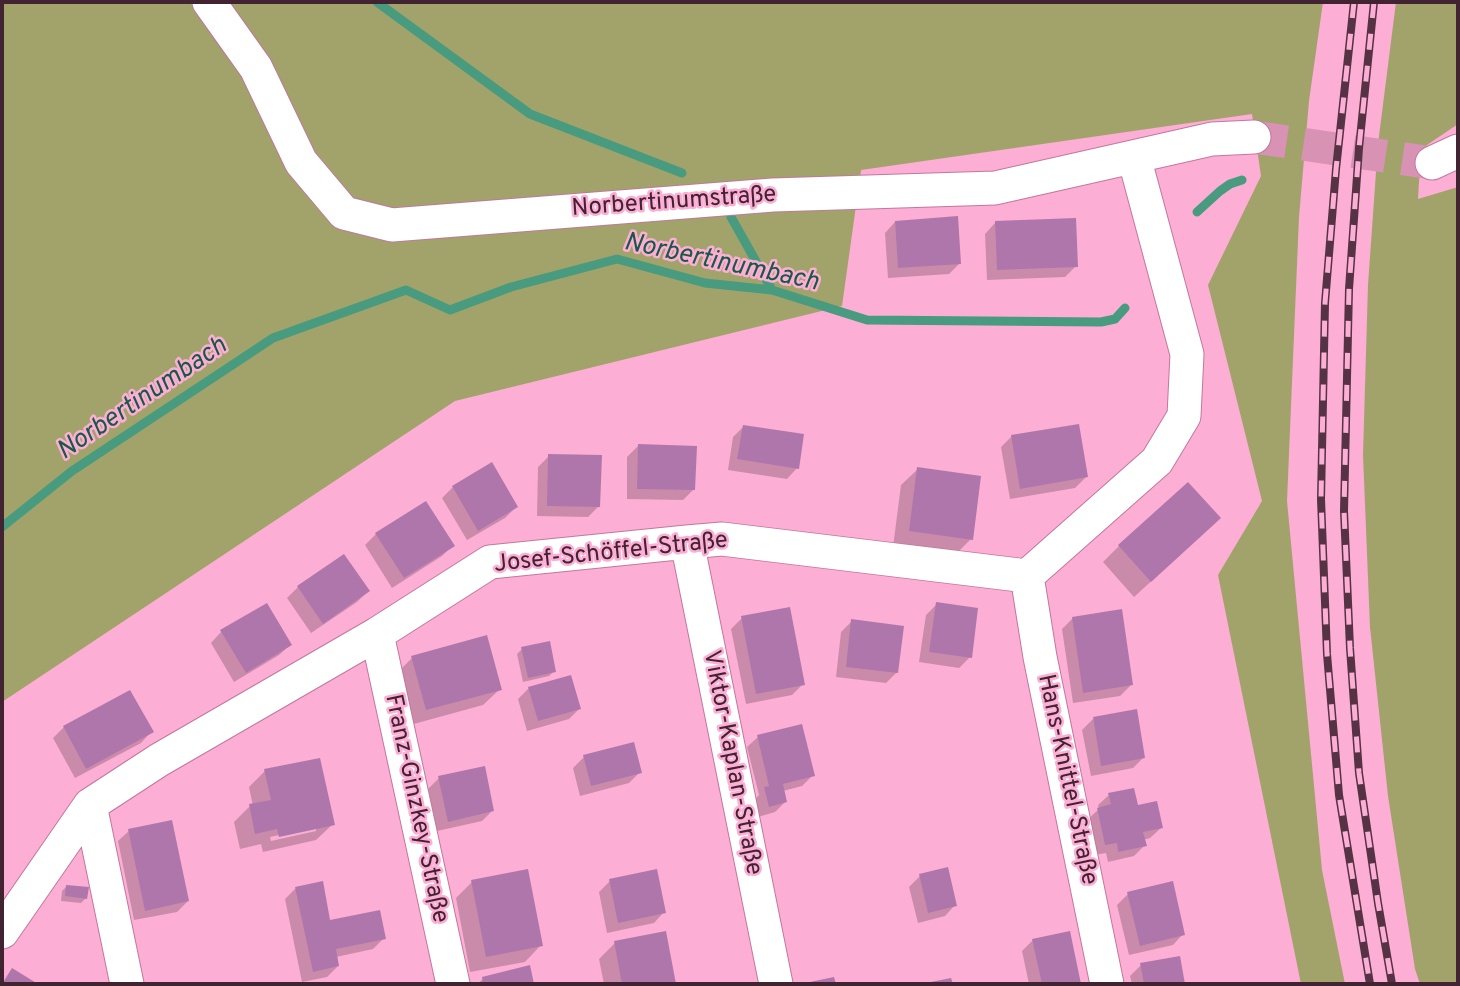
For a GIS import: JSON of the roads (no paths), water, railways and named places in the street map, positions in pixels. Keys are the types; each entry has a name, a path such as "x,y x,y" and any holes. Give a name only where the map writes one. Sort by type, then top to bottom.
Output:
{"street":[{"name":"Norbertinumstraße","path":"209,2 256,68 301,162 344,214 392,225 773,195 995,188 1212,139 1254,137"},
{"path":"1027,576 1157,461 1184,415 1187,354 1133,157"},
{"name":"Josef-Schöffel-Straße","path":"2,932 90,805 159,760 377,634 490,562 722,539 1027,576"},
{"name":"Viktor-Kaplan-Straße","path":"687,541 776,984"},
{"name":"Hans-Knittel-Straße","path":"1027,576 1040,657 1107,984"},
{"name":"Franz-Ginzkey-Straße","path":"377,634 453,984"},
{"path":"90,805 127,984"}],"waterway":[{"path":"377,2 530,114 682,173"},
{"name":"Norbertinumbach","path":"1197,212 1220,191 1242,180"},
{"path":"731,217 772,290"},
{"name":"Norbertinumbach","path":"2,527 72,471 273,338 406,290 450,310 511,287 617,259 705,283 772,290 867,320 1101,322 1115,319 1125,308"}],"tunnel":[{"path":"1254,137 1432,163"}],"railway":[{"path":"1354,2 1325,303 1321,499 1327,654 1339,795 1370,984"},
{"path":"1374,2 1359,148 1349,289 1344,511 1359,773 1392,984"}]}
